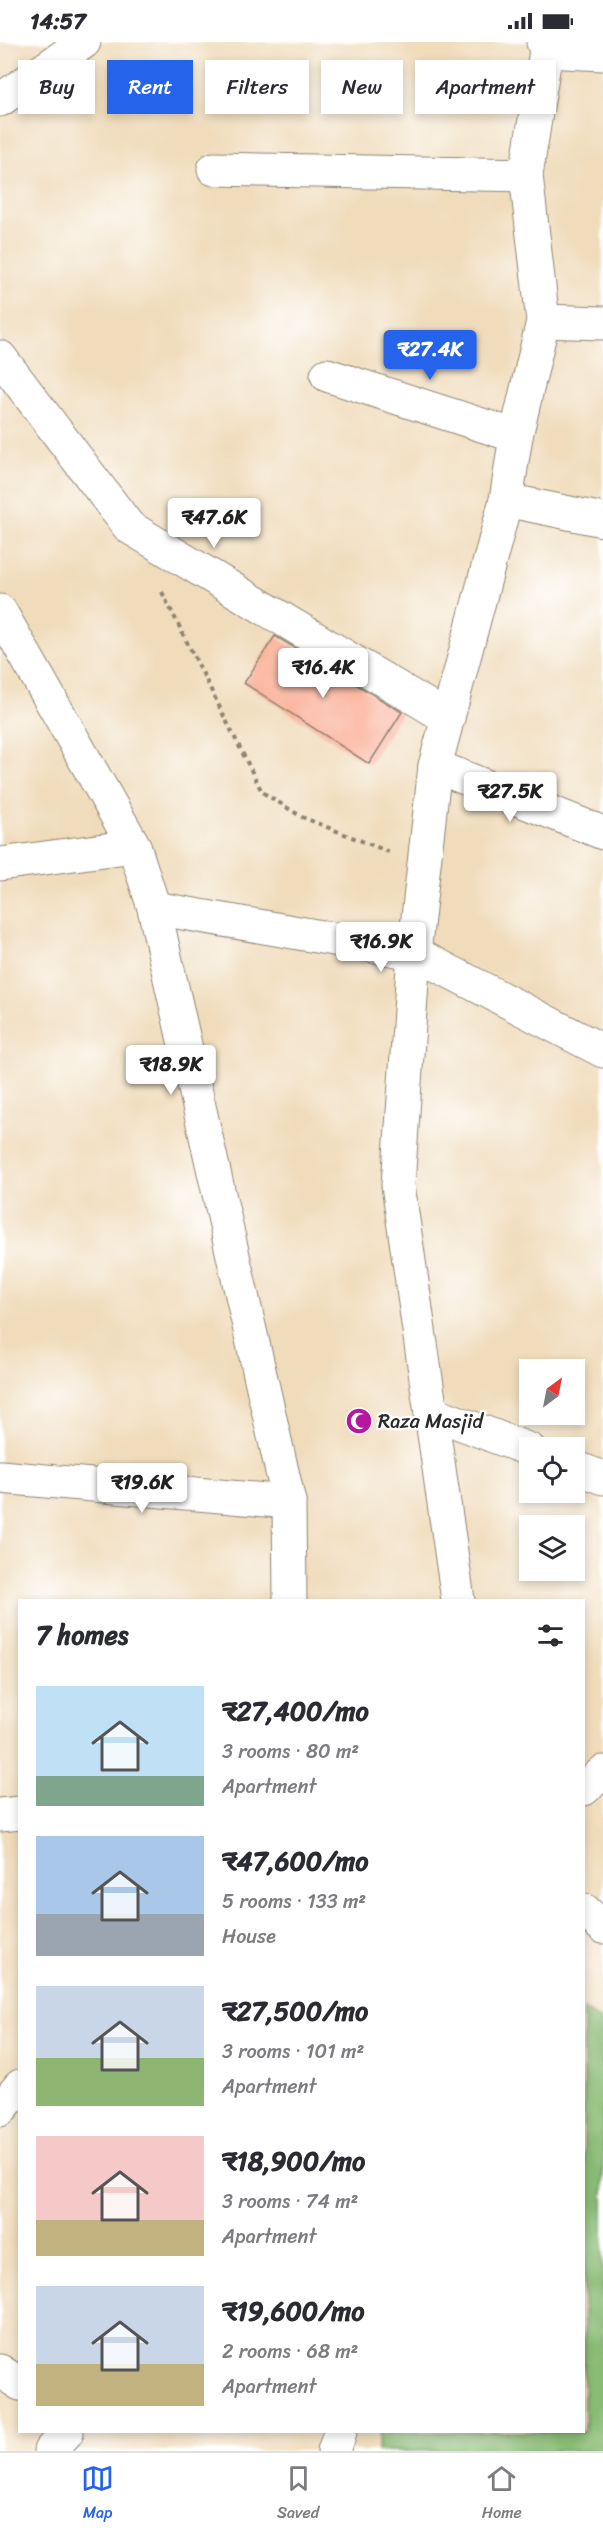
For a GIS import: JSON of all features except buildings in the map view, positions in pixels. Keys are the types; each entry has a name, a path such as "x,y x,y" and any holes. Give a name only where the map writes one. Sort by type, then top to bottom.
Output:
{"street":[{"path":"0,100 84,42"},
{"path":"458,1599 398,1185 414,953 435,766 506,500 516,436 543,321 526,175 545,46 603,54"},
{"path":"214,169 526,175"},
{"path":"543,321 603,323"},
{"path":"0,357 129,527 448,718"},
{"path":"327,375 516,436"},
{"path":"506,500 603,520"},
{"path":"0,611 134,846 154,908 289,1502 290,1599"},
{"path":"435,766 603,833"},
{"path":"0,864 134,846"},
{"path":"154,908 414,953 603,1052"},
{"path":"431,1412 519,1446"},
{"path":"585,1471 603,1478"},
{"path":"0,1477 289,1502"},
{"path":"585,1788 603,1772"},
{"path":"0,1815 18,1813"},
{"path":"585,1911 603,1927"},
{"path":"0,2110 18,2088"},
{"path":"0,2371 18,2383"},
{"path":"50,2451 66,2433"},
{"path":"334,2451 340,2433"}],"path":[{"path":"161,591 262,792 302,817 423,866"}],"green space":[{"path":"585,2010 603,2023 603,2451 377,2451 381,2433 585,2433"}],"place":[{"name":"Raza Masjid","path":"359,1421"}]}
